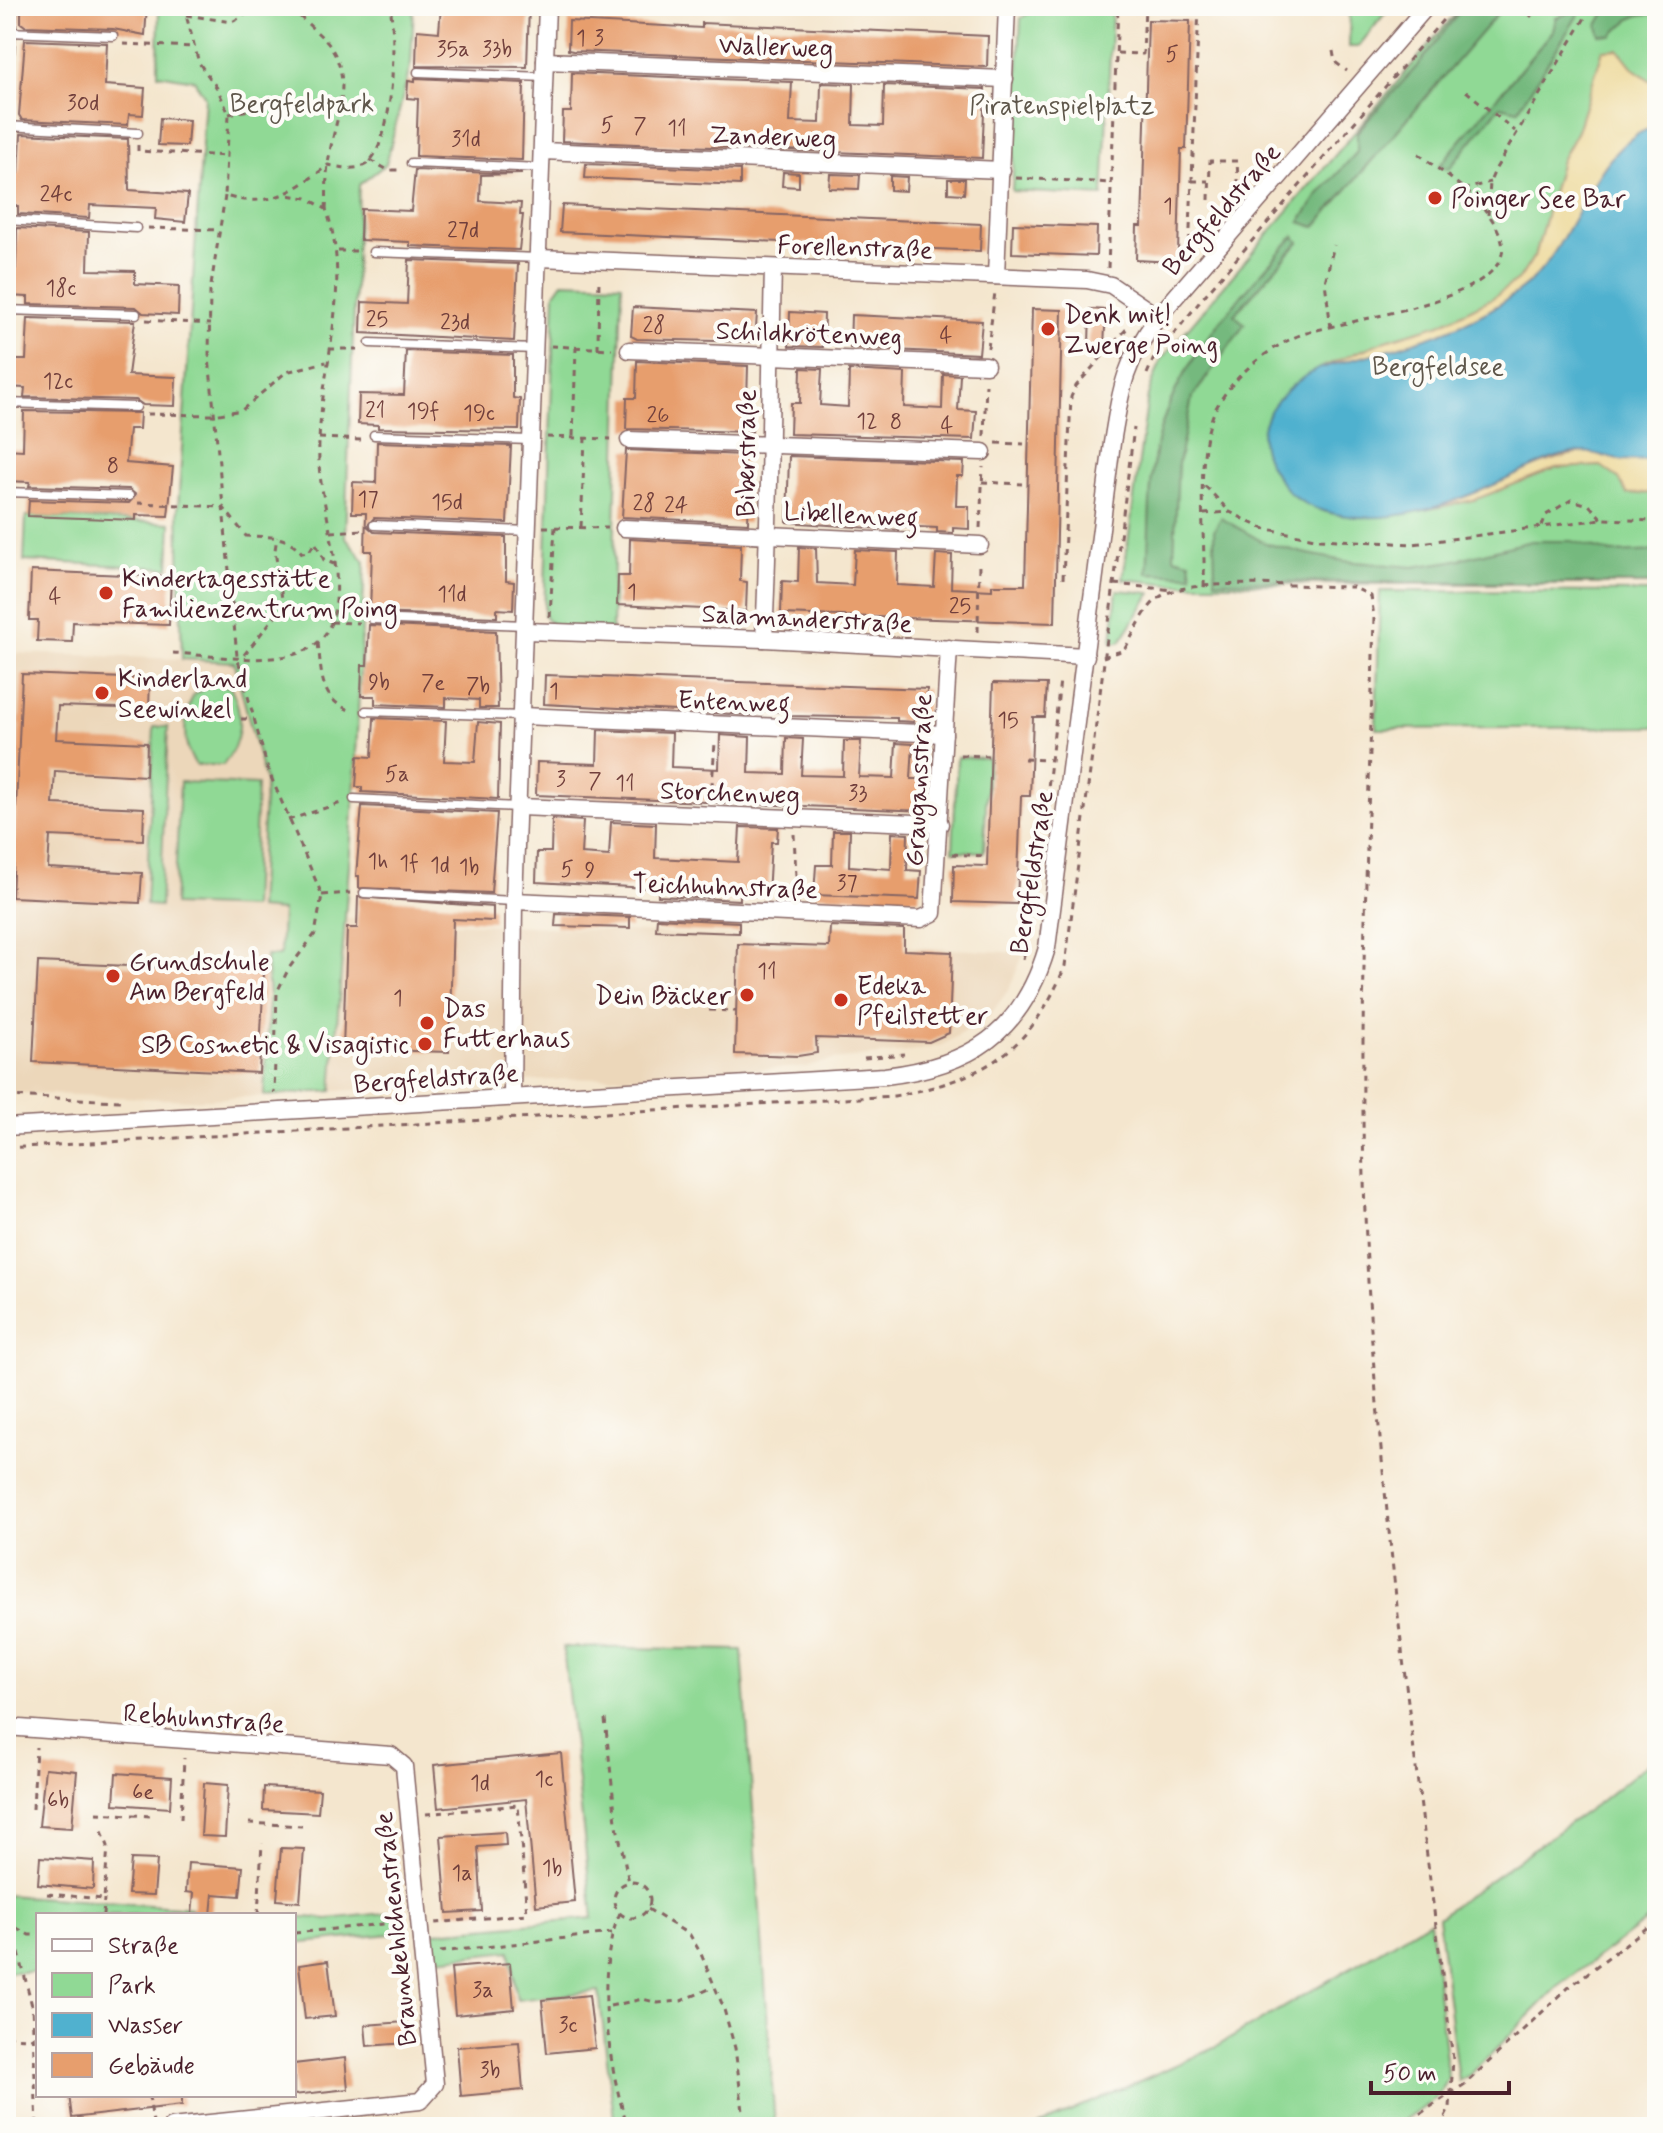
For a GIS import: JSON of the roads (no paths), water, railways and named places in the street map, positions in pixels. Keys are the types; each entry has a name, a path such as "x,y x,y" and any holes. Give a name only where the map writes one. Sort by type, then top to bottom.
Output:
{"street":[{"path":"6,52 9,6"},
{"path":"512,1097 514,901 547,6"},
{"path":"996,276 1004,174 1007,6"},
{"path":"1282,6 1334,7"},
{"name":"Bergfeldstraße","path":"6,1127 921,1072 958,1060 989,1041 1017,1013 1035,981 1047,948 1122,383 1135,349 1158,317 1427,6"},
{"name":"Wallerweg","path":"545,69 1005,79"},
{"name":"Zanderweg","path":"542,159 1004,174"},
{"name":"Forellenstraße","path":"539,258 1087,280 1111,285 1158,317"},
{"name":"Biberstraße","path":"764,639 772,482 768,443 773,268"},
{"name":"Schildkrötenweg","path":"629,350 986,365"},
{"path":"629,440 984,447"},
{"name":"Libellenweg","path":"624,528 980,545"},
{"name":"Salamanderstraße","path":"525,628 1086,656"},
{"name":"Graugansstraße","path":"933,913 949,648"},
{"name":"Entenweg","path":"522,716 944,734"},
{"name":"Storchenweg","path":"519,807 940,824"},
{"name":"Teichhuhnstraße","path":"514,901 921,919 933,913"},
{"name":"Rebhuhnstraße","path":"9,1728 398,1758"},
{"name":"Braunkehlchenstraße","path":"171,2127 420,2101 429,2094 435,2084 422,1953 427,1922 404,1766 398,1758"}],"lane":[{"path":"8,32 113,36"},
{"path":"418,72 545,69"},
{"path":"6,126 138,133"},
{"path":"411,163 542,159"},
{"path":"6,220 136,228"},
{"path":"373,252 539,258"},
{"path":"6,310 136,314"},
{"path":"370,343 536,349"},
{"path":"6,403 136,407"},
{"path":"374,435 531,440"},
{"path":"6,492 129,496"},
{"path":"374,525 528,531"},
{"path":"372,619 525,628"},
{"path":"366,711 522,716"},
{"path":"354,799 519,807"},
{"path":"364,893 514,901"}],"water":[{"name":"Bergfeldsee","path":"1657,126 1657,460 1620,460 1589,453 1567,454 1443,504 1401,515 1379,517 1328,512 1306,504 1288,491 1269,464 1262,441 1268,415 1286,392 1318,369 1402,346 1458,326 1509,298 1532,280 1547,262 1602,171 1618,151 1636,135"}],"place":[{"name":"Poinger See Bar","path":"1435,198"},
{"name":"Denk mit! Zwerge Poing","path":"1048,329"},
{"name":"Kindertagesstätte Familienzentrum Poing","path":"106,593"},
{"name":"Kinderland Seewinkel","path":"102,693"},
{"name":"Grundschule Am Bergfeld","path":"113,976"},
{"name":"Dein Bäcker","path":"747,995"},
{"name":"Edeka Pfeilstetter","path":"841,1000"},
{"name":"Das Futterhaus","path":"427,1023"},
{"name":"SB Cosmetic & Visagistic","path":"425,1044"}],"park label":[{"name":"Bergfeldpark","path":"302,103"},
{"name":"Piratenspielplatz","path":"1062,105"}]}
